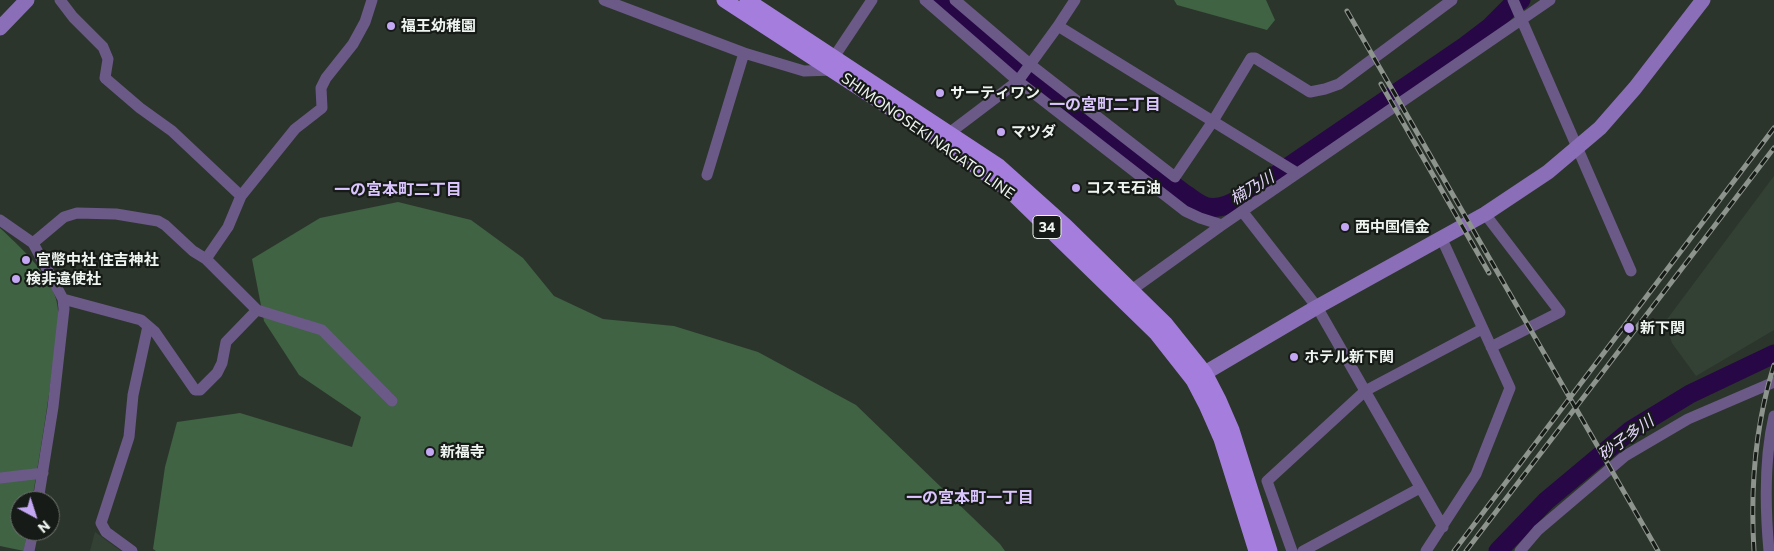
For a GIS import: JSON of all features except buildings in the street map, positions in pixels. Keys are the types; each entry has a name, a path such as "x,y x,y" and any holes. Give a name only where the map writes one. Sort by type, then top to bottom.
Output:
{"main road":[{"name":"SHIMONOSEKI NAGATO LINE","path":"724,0 945,136 1126,295 1156,334 1219,400 1232,430 1270,551"},
{"name":"SHIMONOSEKI NAGATO LINE","path":"747,0 832,65"},
{"name":"SHIMONOSEKI NAGATO LINE","path":"1199,377 1221,439 1256,551"}],"street":[{"path":"0,28 27,0"},
{"path":"60,0 73,17 103,47 108,60 105,78 140,108 172,131 241,196"},
{"path":"206,259 228,226 241,196 295,129 322,108 321,88 326,78 353,44 372,0"},
{"path":"604,0 744,53 804,71 832,65 872,0"},
{"path":"925,0 1018,81 1184,211 1222,225"},
{"path":"955,0 1032,65 1175,177 1213,120 1250,58 1255,58 1310,92 1325,89 1339,84 1452,0"},
{"path":"945,136 1018,81 1032,65 1075,0"},
{"path":"1513,0 1631,271"},
{"path":"1126,295 1242,211 1550,0"},
{"path":"1199,377 1441,237 1485,214 1548,172 1600,128 1635,88 1703,0"},
{"path":"1058,26 1297,173"},
{"path":"707,175 744,53"},
{"path":"1242,211 1317,308 1443,527"},
{"path":"33,244 64,217 77,213 116,214 158,221 165,225 193,251 206,259 257,310 322,330 392,401"},
{"path":"1485,214 1560,312 1491,347"},
{"path":"0,220 33,244 63,299 64,309 53,407 40,491"},
{"path":"1426,551 1476,474 1510,388 1441,237"},
{"path":"63,299 141,320 155,332 195,390 200,390 217,373 222,363 226,342 257,310"},
{"path":"132,551 106,532 101,523 129,437 133,396 148,326"},
{"path":"1292,551 1267,481 1365,391 1482,329"},
{"path":"1520,551 1538,530 1625,456 1688,418 1774,382"},
{"path":"1769,551 1766,516 1769,436 1774,416"},
{"path":"0,478 43,473"},
{"path":"1302,551 1420,488"}],"shaded area":[{"path":"1774,176 1774,330 1696,376 1672,343 1665,322"},
{"path":"95,532 121,551 90,551"}],"green space":[{"path":"1174,0 1266,0 1275,20 1267,30 1177,5"},
{"path":"398,202 471,220 523,258 554,296 603,319 674,326 758,352 856,405 1000,544 1005,551 156,551 153,549 165,467 177,422 240,413 352,447 361,417 299,375 264,321 252,259 320,218"},
{"path":"0,228 31,259 51,286 57,303 58,326 34,491 10,491 10,541 26,541 24,551 0,546"}],"waterway":[{"name":"楠乃川","path":"940,0 1032,77 1185,194 1202,205 1209,207 1223,206 1231,203 1257,188 1465,46 1521,0"},
{"name":"砂子多川","path":"1498,551 1546,501 1631,430 1690,394 1774,354"}],"railway":[{"path":"1347,11 1658,551"},
{"path":"1381,84 1489,273"},
{"path":"1454,551 1774,128"},
{"path":"1466,551 1774,148"},
{"path":"1754,551 1755,457 1762,411 1774,365"}],"place":[{"name":"福王幼稚園","path":"391,26"},
{"name":"サーティワン","path":"940,93"},
{"name":"マツダ","path":"1001,132"},
{"name":"コスモ石油","path":"1076,188"},
{"name":"西中国信金","path":"1345,227"},
{"name":"官幣中社 住吉神社","path":"26,260"},
{"name":"検非違使社","path":"16,279"},
{"name":"新下関","path":"1629,328"},
{"name":"ホテル新下関","path":"1294,357"},
{"name":"新福寺","path":"430,452"}],"district":[{"name":"一の宮町二丁目","path":"1105,105"},
{"name":"一の宮本町二丁目","path":"398,190"},
{"name":"一の宮本町一丁目","path":"970,498"}]}
